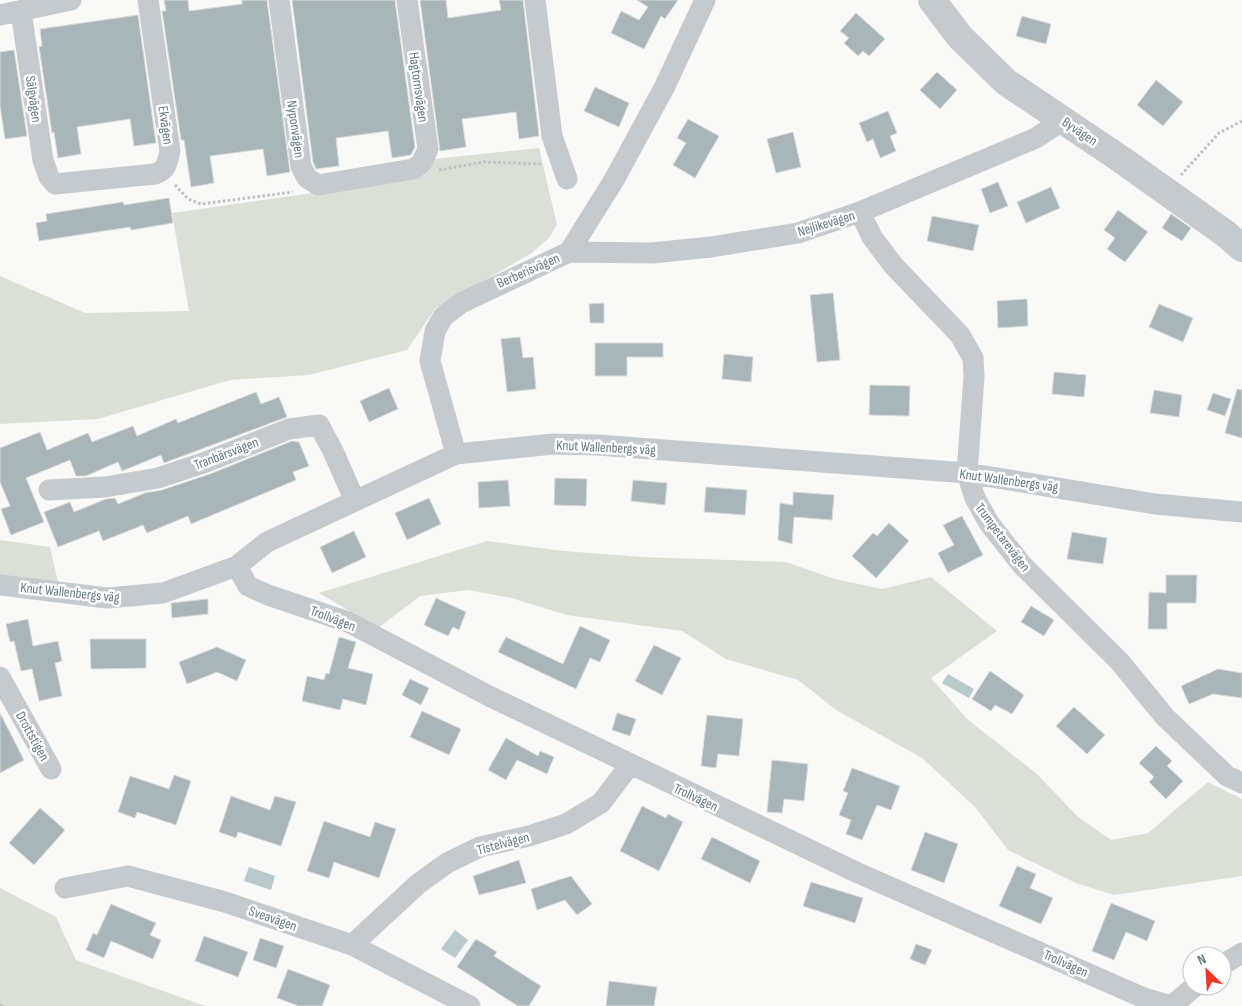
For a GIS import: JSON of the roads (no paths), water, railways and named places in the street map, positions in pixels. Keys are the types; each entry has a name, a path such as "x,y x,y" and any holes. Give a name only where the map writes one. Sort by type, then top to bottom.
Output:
{"street":[{"path":"0,15 71,0"},
{"name":"Ekvägen","path":"55,184 155,174 163,171 167,164 170,151 148,0"},
{"name":"Nyponvägen","path":"279,0 301,166 307,178 318,185 417,167"},
{"name":"Hagtornsvägen","path":"407,0 428,149 417,167"},
{"path":"535,0 552,136 565,172"},
{"name":"Berberisvägen","path":"456,454 430,361 435,331 443,317 461,303 569,252 614,180 665,86 705,0"},
{"name":"Byvägen","path":"932,0 960,37 1006,82 1202,217 1242,248"},
{"name":"Sälgvägen","path":"21,10 43,160 49,177 55,184"},
{"name":"Nejlikevägen","path":"569,252 652,253 711,247 798,233 860,212 1036,138 1063,120"},
{"name":"Trumpetarevägen","path":"860,212 872,237 893,265 960,336 973,358 974,377 967,473 975,498 989,522 1022,565 1120,662 1165,717 1185,738 1227,776 1242,782"},
{"name":"Tranbärsvägen","path":"50,490 105,487 158,478 206,462 289,429 319,425 333,451 355,501"},
{"name":"Knut Wallenbergs väg","path":"0,586 107,598 163,593 236,566 267,542 456,454 553,444 598,445 967,473 1155,504 1242,512"},
{"name":"Trollvägen","path":"236,566 248,586 268,595 348,622 489,696 858,873 1144,998 1172,1006 1184,996"},
{"name":"Drottstigen","path":"0,677 50,769"},
{"name":"Tistelvägen","path":"352,945 418,884 447,863 480,847 529,836 566,824 601,803 630,765"},
{"name":"Sveavägen","path":"65,888 128,876 225,902 352,945 470,1006"}]}
